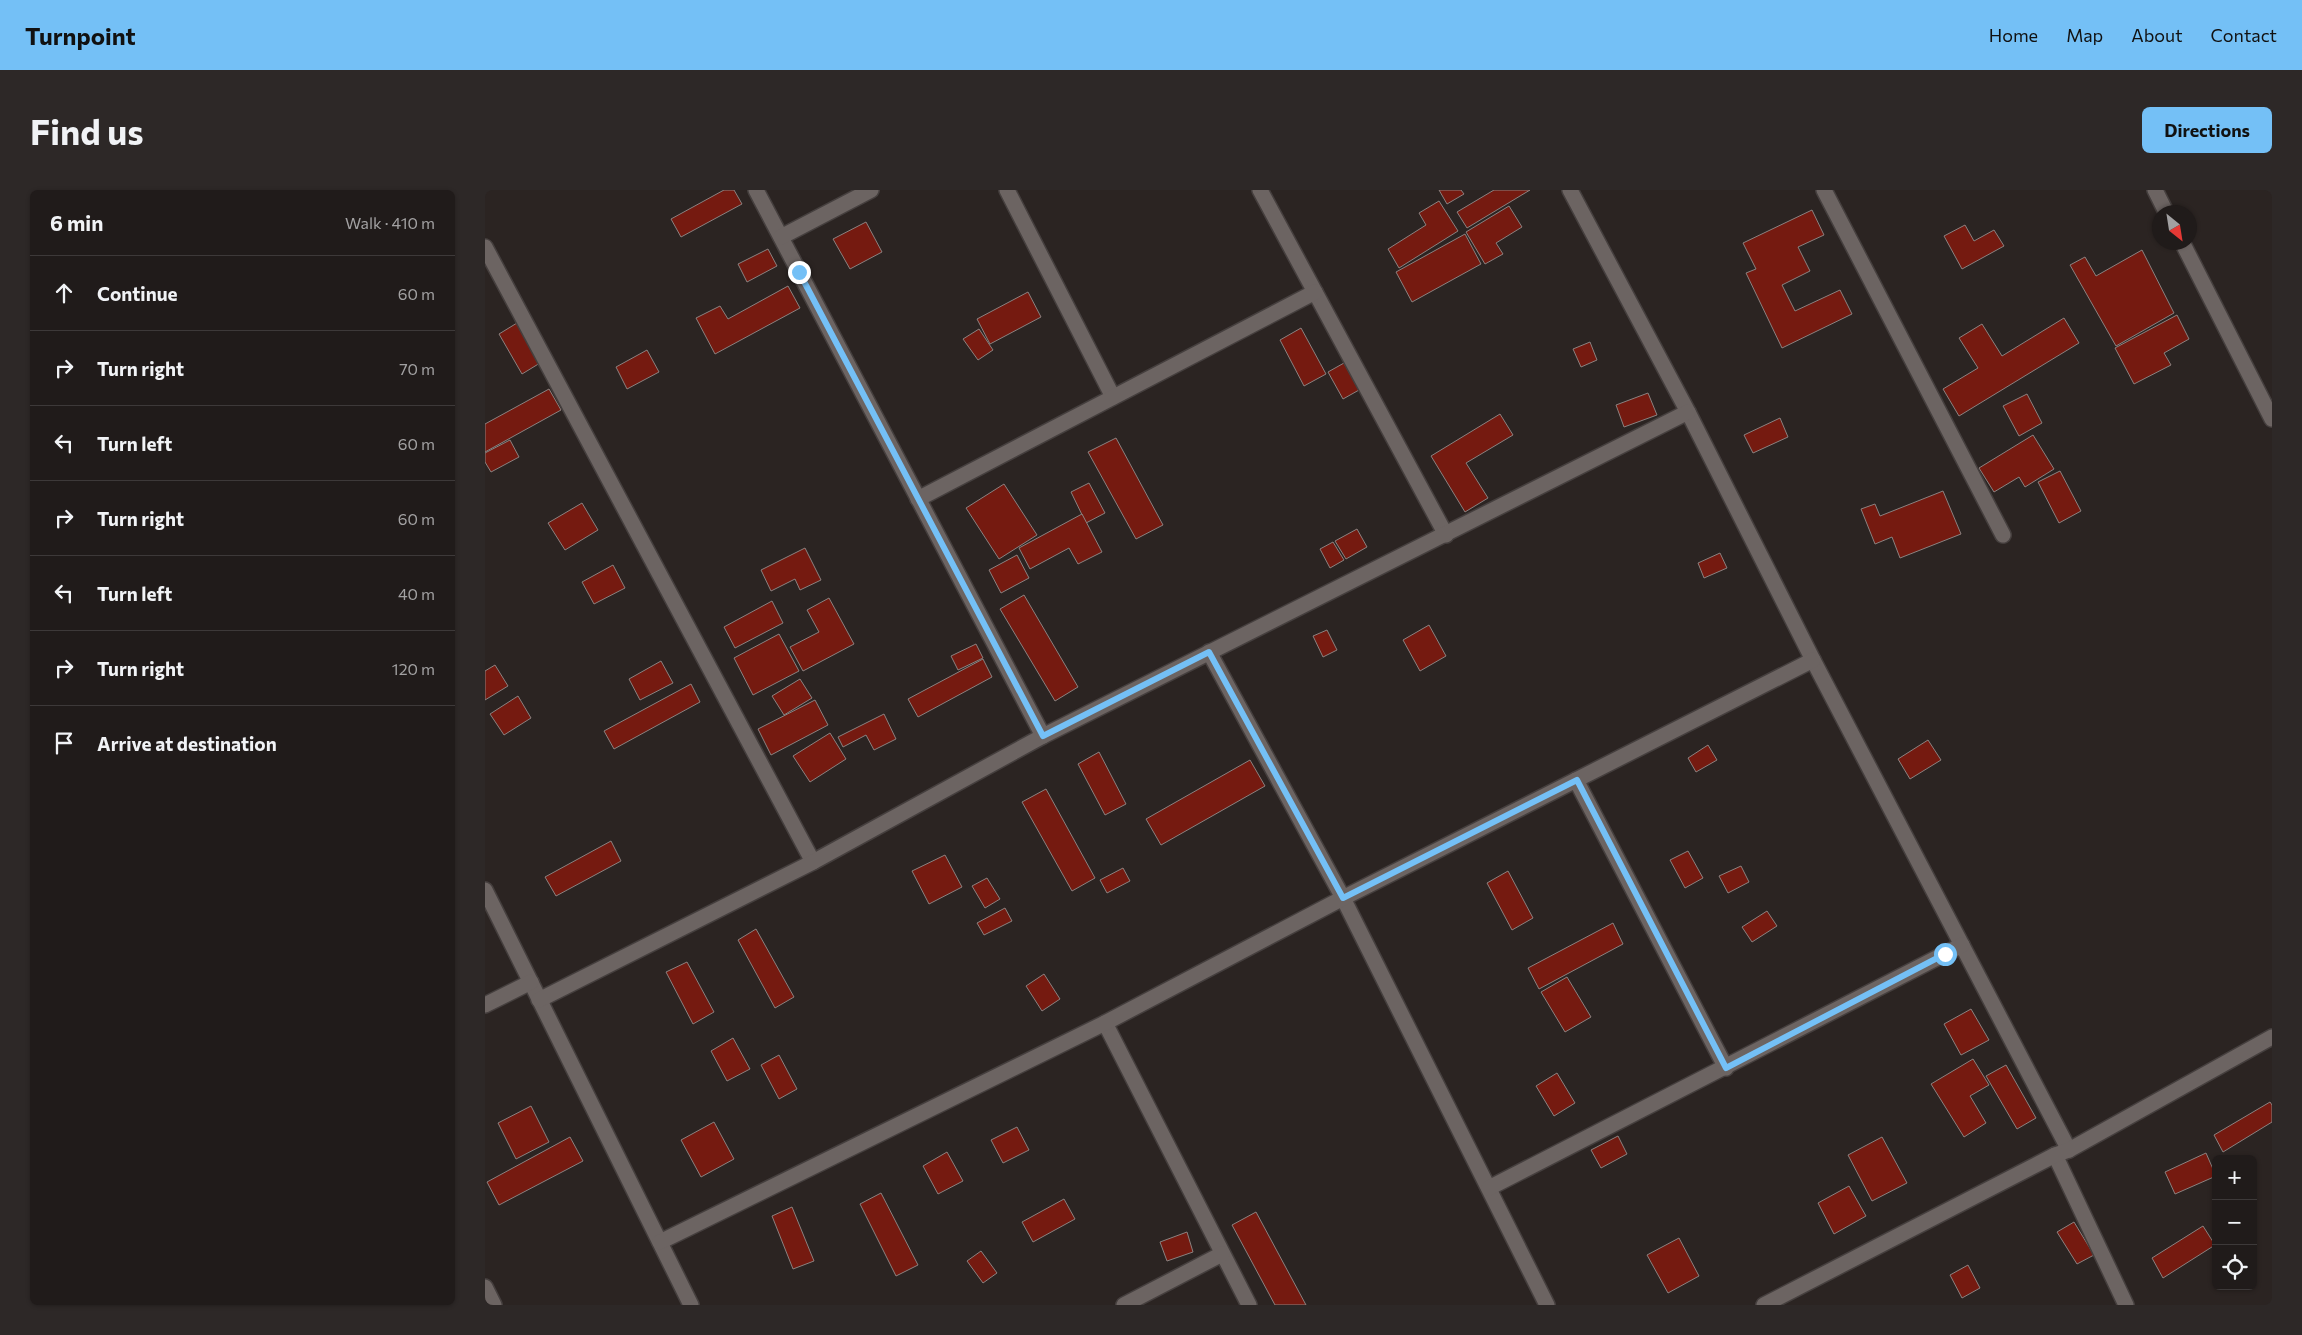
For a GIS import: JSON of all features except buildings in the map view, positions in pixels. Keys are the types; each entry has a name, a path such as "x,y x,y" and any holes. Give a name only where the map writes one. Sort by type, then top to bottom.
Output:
{"street":[{"path":"756,190 1043,736"},
{"path":"781,237 871,190"},
{"path":"1007,190 1113,397"},
{"path":"1260,190 1446,535"},
{"path":"1570,190 1688,412 1813,660 1962,945 2062,1152 2126,1305"},
{"path":"1824,190 2003,536"},
{"path":"2155,190 2162,205"},
{"path":"485,247 813,862"},
{"path":"2186,250 2267,397 2272,420"},
{"path":"918,499 1315,292"},
{"path":"539,1000 813,862 1043,736 1688,412"},
{"path":"1209,652 1343,898 1547,1305"},
{"path":"660,1242 1105,1023 1343,898 1813,660"},
{"path":"1577,780 1726,1068"},
{"path":"485,890 691,1305"},
{"path":"1489,1188 1726,1068 1962,945"},
{"path":"485,1005 531,982"},
{"path":"1105,1023 1249,1305"},
{"path":"1763,1305 2062,1152 2272,1037"},
{"path":"1124,1305 1222,1254"},
{"path":"485,1287 494,1305"}],"route":[{"path":"799,272 1043,736 1209,652 1343,898 1577,780 1726,1068 1945,954"}]}
